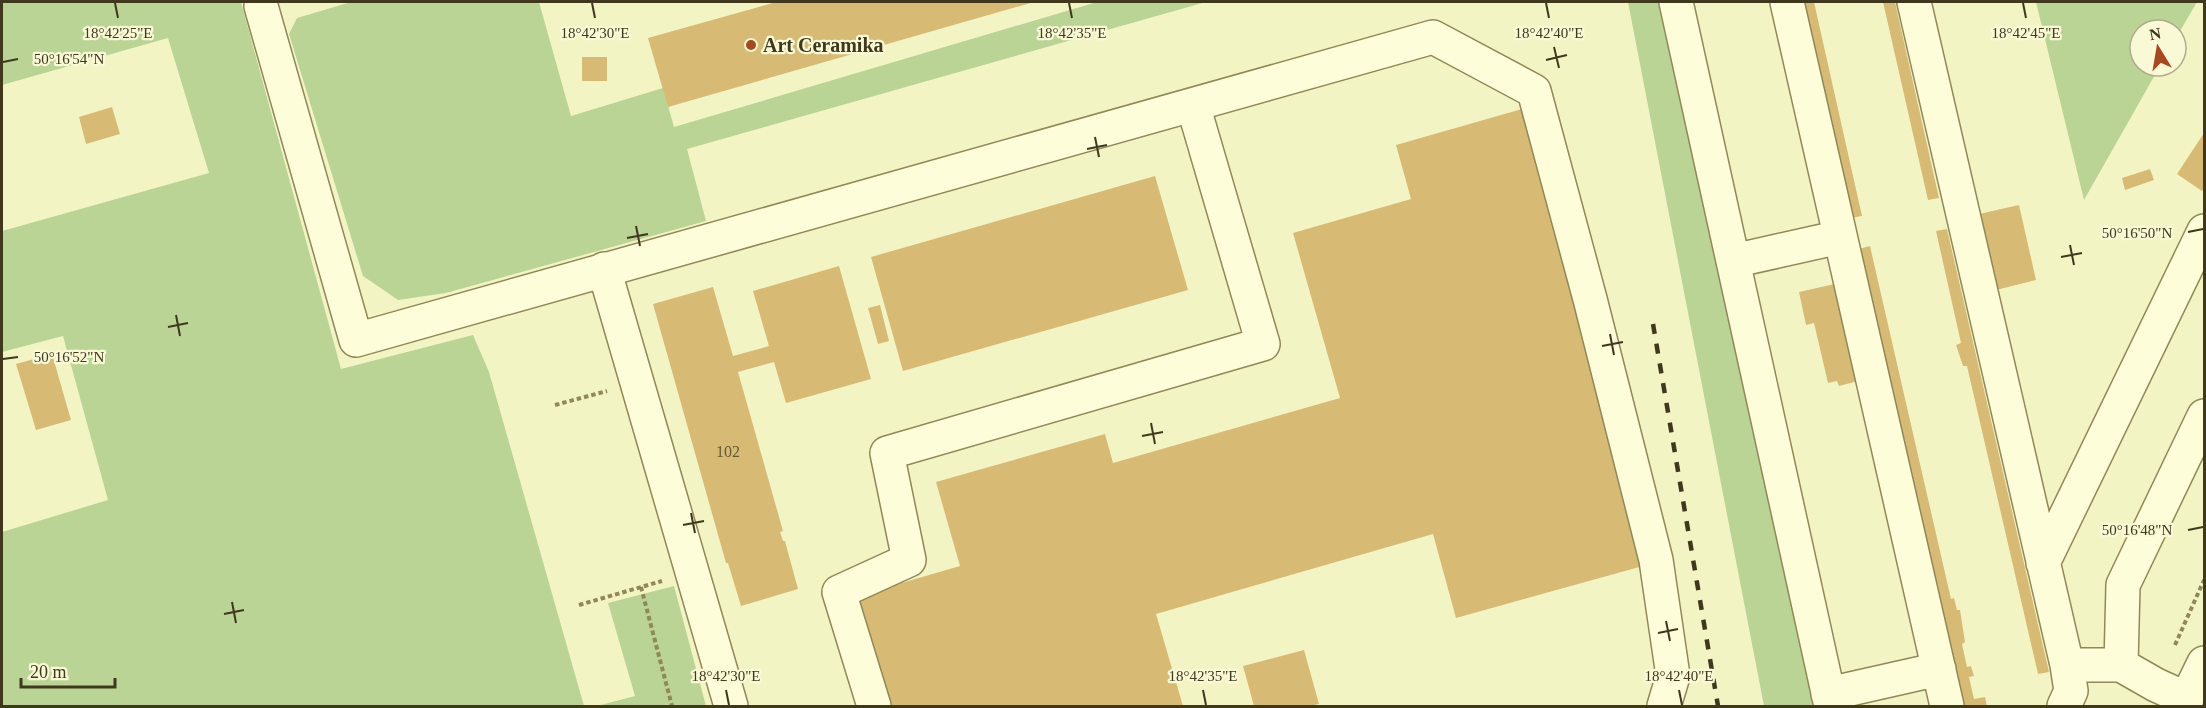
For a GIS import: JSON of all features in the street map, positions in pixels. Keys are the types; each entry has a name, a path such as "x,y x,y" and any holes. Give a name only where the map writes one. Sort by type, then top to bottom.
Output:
{"lane":[{"path":"1676,2 1829,700 1939,669"},
{"path":"1786,2 1947,706"},
{"path":"1914,2 2067,665 2072,692 2064,706"},
{"path":"266,3 356,340 1433,37 1534,91 1590,298 1656,560 1673,676 1664,706"},
{"path":"874,706 839,592 909,560 887,453 1263,344 1193,105"},
{"path":"2043,563 2205,231"},
{"path":"1733,261 1840,237"},
{"path":"604,269 730,706"},
{"path":"2121,665 2124,585 2205,416"},
{"path":"2067,665 2121,665 2156,685 2195,685"}],"path":[{"path":"555,405 610,390"},
{"path":"579,605 663,581"},
{"path":"641,587 672,706"}],"green space":[{"path":"2,2 241,2 341,369 473,335 489,372 584,706 2,706 2,532 108,500 63,336 2,352 2,231 209,173 168,38 2,85"},
{"path":"351,2 539,2 571,116 663,88 674,127 1097,2 1206,2 687,149 706,221 446,293 398,300 363,276 289,34 297,18"},
{"path":"1628,2 1658,2 1815,706 1764,706"},
{"path":"2036,2 2197,2 2188,18 2128,18 2128,78 2153,78 2084,200"},
{"path":"674,586 706,706 597,706 635,696 608,603"}],"building":[{"path":"776,2 1034,2 668,107 648,38"},
{"path":"1802,2 1814,2 1862,216 1851,218"},
{"path":"1883,2 1895,2 1939,198 1928,200"},
{"path":"582,57 607,57 607,81 582,81"},
{"path":"112,107 120,134 86,144 79,117"},
{"path":"1522,109 1627,479 1619,482 1643,566 1456,618 1433,534 1156,614 1183,706 884,706 853,597 960,566 936,482 1105,434 1113,463 1340,398 1293,233 1411,199 1396,145"},
{"path":"2204,133 2204,188 2202,191 2177,174"},
{"path":"2150,169 2154,180 2125,190 2122,178"},
{"path":"1155,176 1188,290 903,371 871,257"},
{"path":"2019,205 2036,280 1996,290 1979,214"},
{"path":"1947,229 2049,672 2038,674 1967,366 1963,366 1956,345 1961,343 1936,231"},
{"path":"1870,246 1951,599 1954,598 1957,610 1960,610 1965,642 1962,644 1967,667 1971,666 1974,676 1969,677 1974,699 1985,697 1987,706 1964,706 1859,249"},
{"path":"839,266 871,379 786,403 774,362 738,372 783,531 780,532 785,541 798,589 741,606 728,563 726,563 653,304 713,287 733,356 769,346 753,291"},
{"path":"1839,283 1862,380 1839,386 1837,381 1828,383 1814,323 1806,325 1799,292"},
{"path":"880,305 889,341 878,344 868,308"},
{"path":"52,354 71,420 36,430 16,364"},
{"path":"1304,650 1319,704 1254,706 1243,666"}],"railway":[{"path":"1653,324 1718,706"}],"place":[{"name":"Art Ceramika","path":"751,45"}]}
